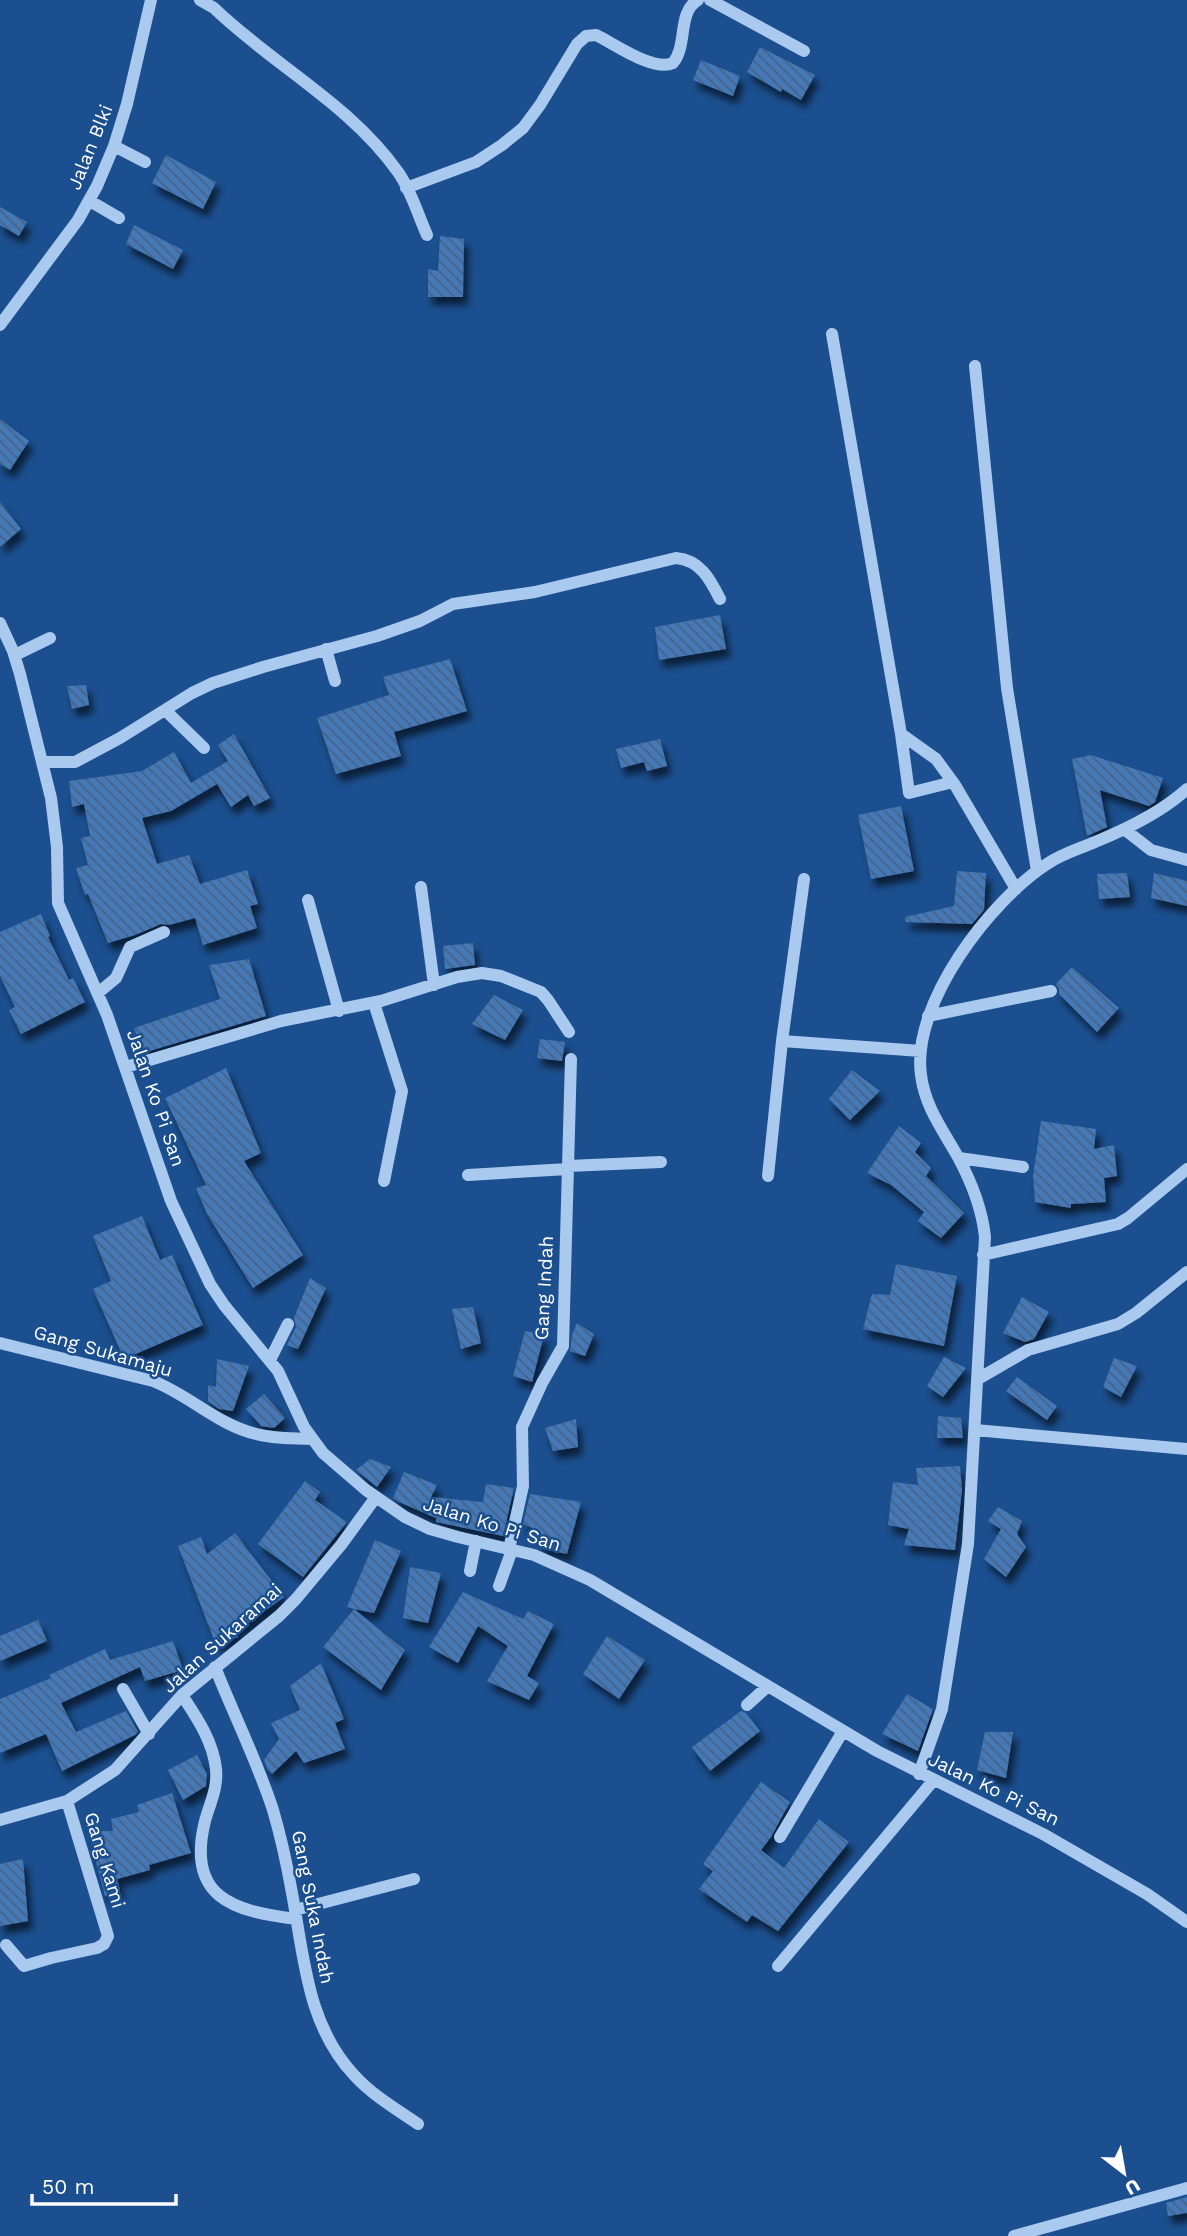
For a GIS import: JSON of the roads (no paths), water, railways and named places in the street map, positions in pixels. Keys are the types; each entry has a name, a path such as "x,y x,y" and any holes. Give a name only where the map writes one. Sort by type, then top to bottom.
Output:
{"street":[{"name":"Jalan Blki","path":"0,325 90,201 114,146 134,80 151,0"},
{"path":"200,0 214,8 361,129 400,174 427,235"},
{"path":"406,188 476,162 523,128 577,44 586,36 596,35 653,64 664,66 673,63 680,51 687,12 698,0"},
{"path":"710,0 804,51"},
{"path":"114,146 145,162"},
{"path":"90,201 119,218"},
{"path":"832,334 909,793 953,782"},
{"path":"975,366 1007,688 1037,871"},
{"path":"44,762 75,762 120,738 191,693 213,683 400,629 453,604 535,592 676,558 687,559 703,570 720,599"},
{"name":"Jalan Ko Pi San","path":"0,623 15,655 44,762 57,847 58,902 98,993 159,1167 191,1247 223,1306 270,1360 311,1439 345,1472 405,1517 430,1529 553,1562 590,1580 843,1731 919,1774 1043,1834 1147,1894 1187,1922"},
{"path":"15,655 50,638"},
{"path":"326,649 335,681"},
{"path":"165,710 204,748"},
{"path":"901,734 936,759 953,782 1016,889"},
{"path":"919,1774 942,1709 968,1544 983,1255 982,1213 959,1158 925,1097 920,1073 928,1016 943,981 974,935 1016,889 1048,863 1124,830 1187,789"},
{"path":"1124,830 1151,850 1187,860"},
{"path":"768,1176 782,1041 804,879"},
{"path":"421,887 433,985"},
{"path":"308,900 339,1011"},
{"path":"98,993 116,978 130,947 164,932"},
{"path":"126,1068 270,1024 374,1003 475,974 501,976 541,992 569,1032"},
{"path":"928,1016 1051,991"},
{"path":"374,1003 402,1091 384,1181"},
{"path":"782,1041 921,1051"},
{"name":"Gang Indah","path":"499,1586 511,1550 523,1486 522,1427 542,1382 563,1346 571,1059"},
{"path":"959,1158 1023,1167"},
{"path":"468,1175 661,1162"},
{"path":"983,1255 1118,1224 1187,1169"},
{"path":"978,1378 1028,1350 1118,1324 1187,1272"},
{"path":"270,1360 288,1324"},
{"name":"Gang Sukamaju","path":"0,1343 153,1381 172,1388 233,1426 254,1434 311,1439"},
{"path":"975,1430 1187,1449"},
{"name":"Jalan Sukaramai","path":"0,1820 67,1801 114,1770 182,1695 296,1599 376,1497"},
{"path":"470,1571 476,1541"},
{"name":"Gang Suka Indah","path":"215,1667 272,1809 309,1993 338,2054 365,2085 418,2124"},
{"path":"747,1705 768,1686"},
{"path":"123,1689 149,1734"},
{"path":"182,1695 204,1729 216,1770 216,1790 201,1844 203,1876 216,1895 276,1917 295,1915 414,1879"},
{"path":"780,1837 843,1731"},
{"path":"778,1966 933,1780"},
{"name":"Gang Kami","path":"6,1945 24,1966 97,1948 104,1944 108,1937 67,1801"},
{"path":"1014,2236 1187,2188"}]}
